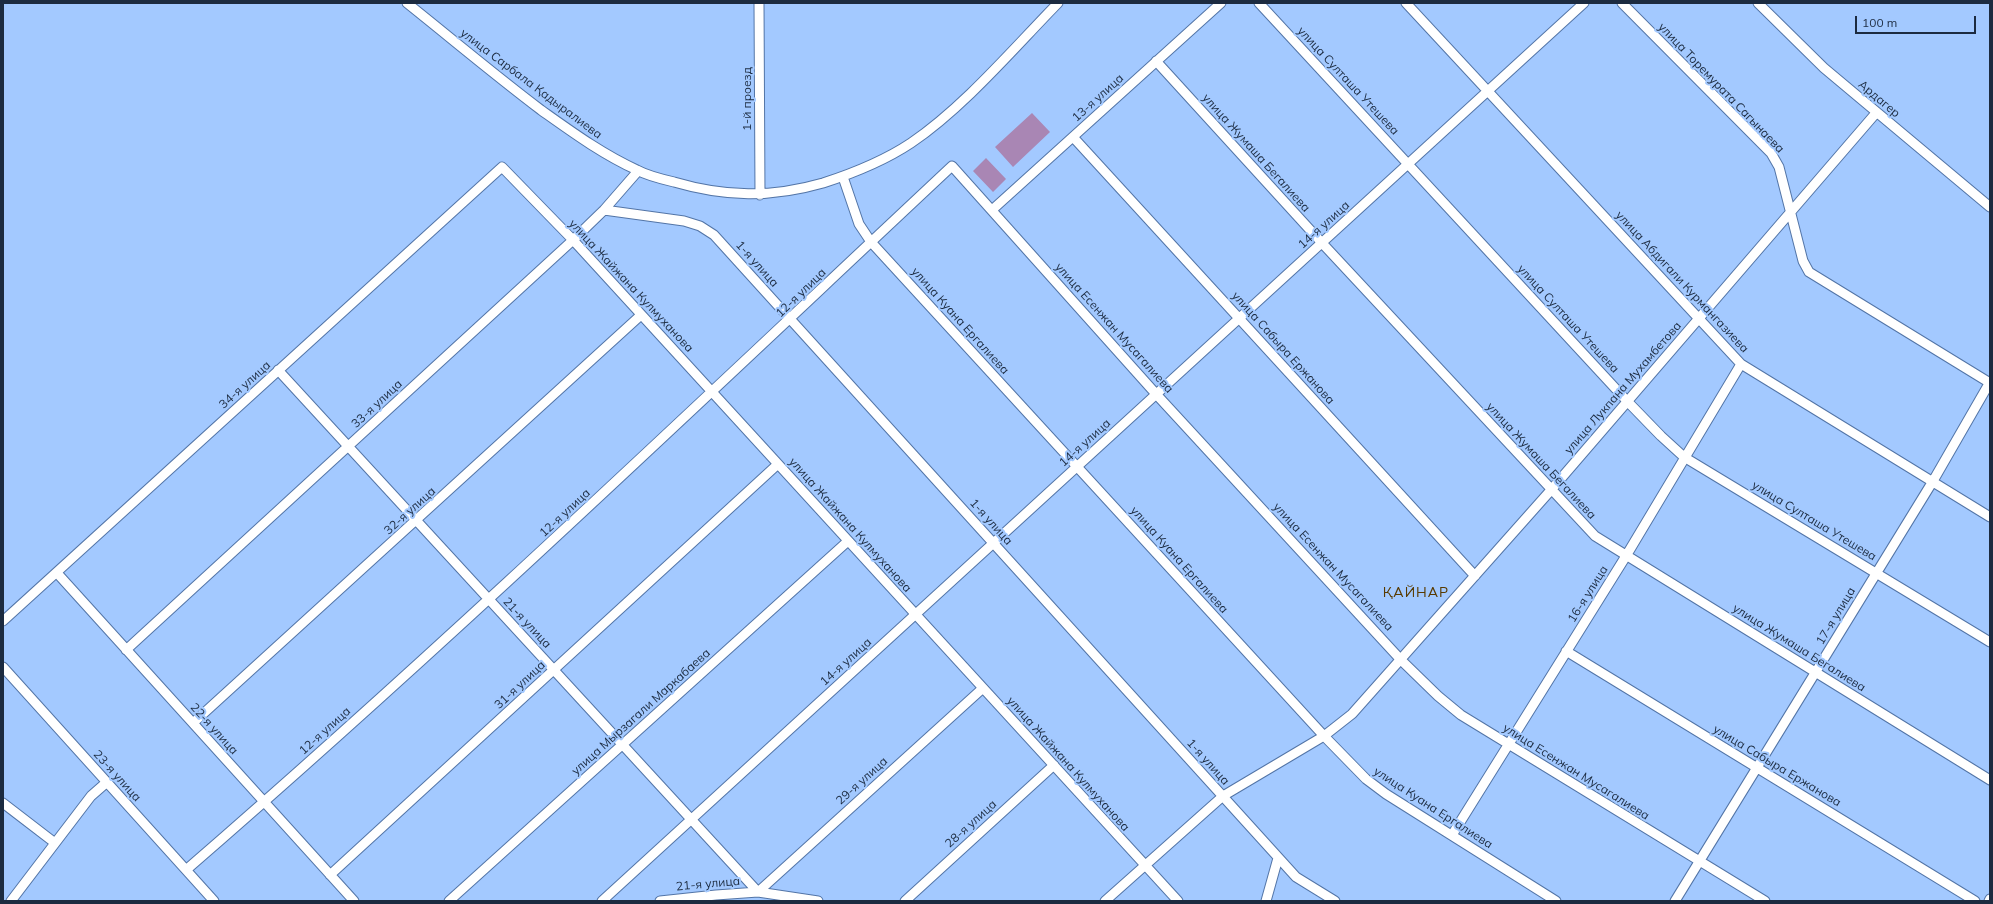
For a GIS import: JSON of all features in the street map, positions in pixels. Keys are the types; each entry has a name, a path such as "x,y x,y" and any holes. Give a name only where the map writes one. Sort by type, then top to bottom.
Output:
{"street":[{"name":"улица Сарбала Қадыралиева","path":"407,3 519,93 598,151 638,171 700,190 733,194 760,195 803,189 843,177 884,160 912,142 963,100 1058,3"},
{"name":"1-й проезд","path":"759,3 760,195"},
{"name":"13-я улица","path":"992,210 1221,3"},
{"name":"улица Султаша Утешева","path":"1259,3 1627,401 1684,457 1877,572 1990,642"},
{"name":"улица Абдигали Курмангазиева","path":"1406,3 1741,364 1990,517"},
{"name":"14-я улица","path":"602,901 1584,3"},
{"name":"улица Торемурата Сагынаева","path":"1622,3 1771,153 1779,166 1792,211 1803,261 1809,272 1990,382"},
{"name":"Ардагер","path":"1758,3 1824,68 1990,207"},
{"name":"улица Жумаша Бегалиева","path":"1156,61 1322,243 1595,536 1990,780"},
{"name":"улица Лукпана Мухамбетова","path":"1105,901 1223,796 1324,736 1352,714 1551,490 1876,113"},
{"name":"улица Сабыра Ержанова","path":"1073,137 1475,576"},
{"name":"улица Есенжан Мусагалиева","path":"952,166 1156,394 1401,660 1438,696 1460,715 1510,744 1699,862 1766,901"},
{"name":"12-я улица","path":"186,870 265,802 489,600 791,319 952,166"},
{"name":"улица Жайжана Кулмуханова","path":"502,167 573,240 1054,765 1144,866 1178,901"},
{"name":"34-я улица","path":"3,621 502,167"},
{"name":"33-я улица","path":"126,650 573,240 604,210 638,171"},
{"name":"улица Куана Ергалиева","path":"843,177 859,224 872,242 1324,736 1366,779 1386,794 1556,901"},
{"name":"1-я улица","path":"604,210 684,221 700,226 714,235 1278,858 1296,877 1335,901"},
{"name":"32-я улица","path":"193,723 417,521 641,315"},
{"name":"16-я улица","path":"1452,835 1626,556 1741,364"},
{"name":"21-я улица","path":"278,370 758,892"},
{"name":"17-я улица","path":"1676,901 1933,481 1990,382"},
{"name":"31-я улица","path":"330,875 778,464"},
{"name":"улица Мырзагали Маркабаева","path":"450,901 848,541"},
{"name":"22-я улица","path":"57,573 354,901"},
{"name":"улица Сабыра Ержанова","path":"1566,651 1975,901"},
{"name":"23-я улица","path":"3,667 214,901"},
{"name":"29-я улица","path":"758,892 983,688"},
{"name":"28-я улица","path":"905,901 1054,765"},
{"path":"11,901 91,796 107,782"},
{"path":"3,803 55,843"},
{"path":"1266,901 1278,858"},
{"name":"21-я улица","path":"660,901 758,892 818,901"}],"shaded area":[{"path":"1032,113 1050,132 1013,167 995,147"},
{"path":"986,158 1006,179 993,192 973,171"}],"district":[{"name":"ҚАЙНАР","path":"1416,593"}]}
